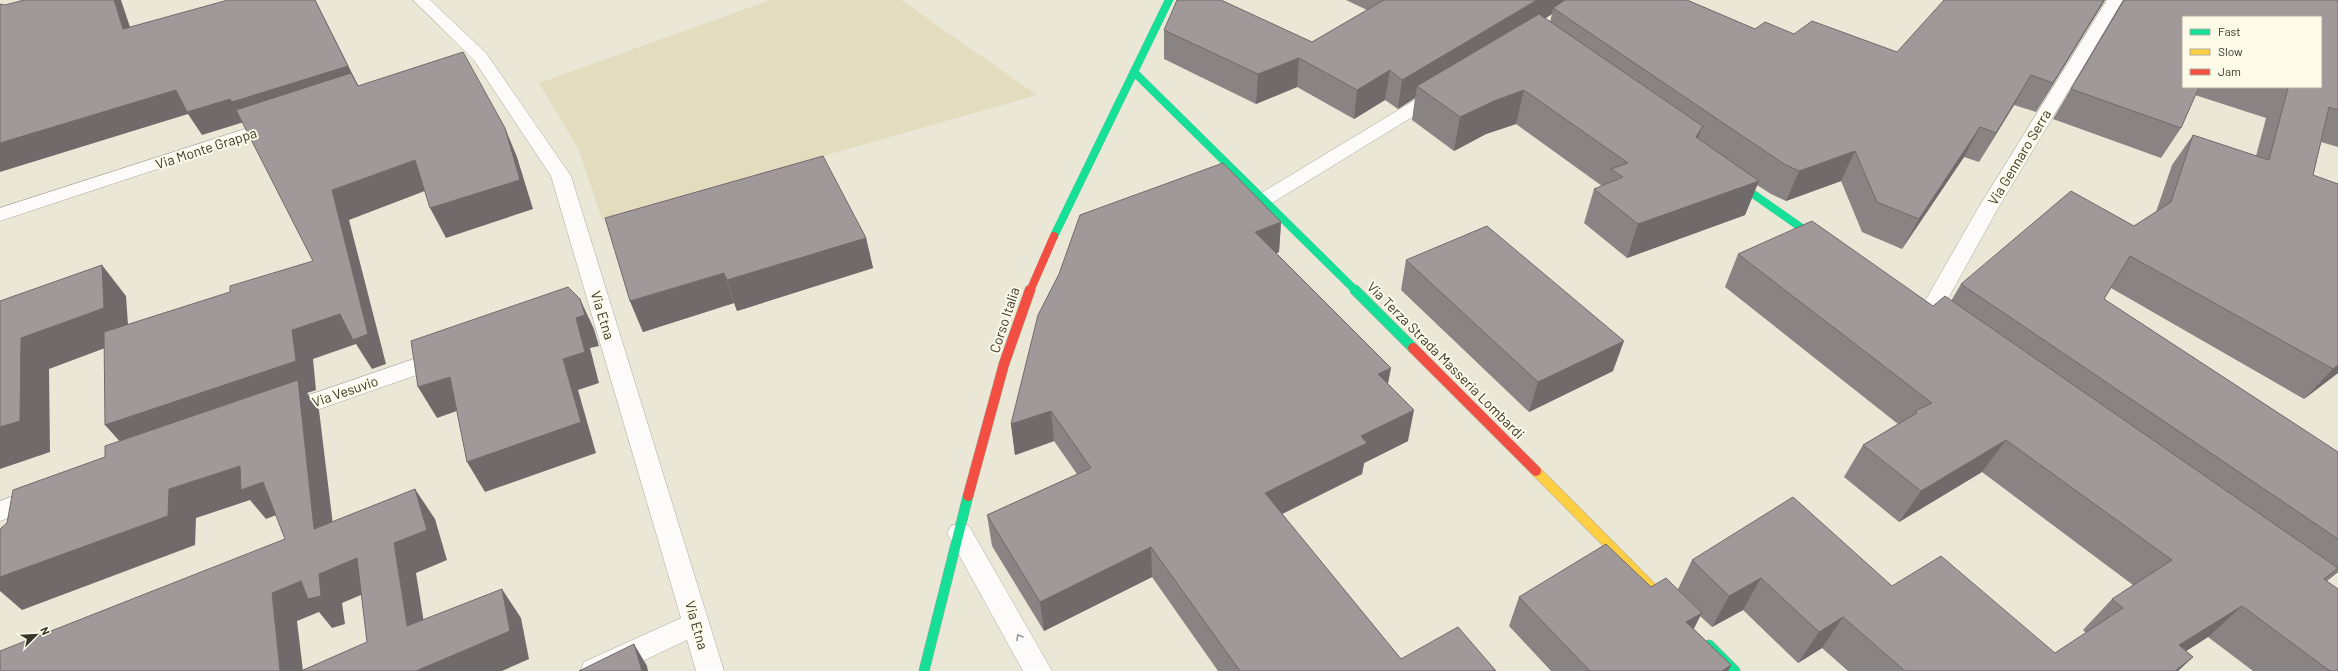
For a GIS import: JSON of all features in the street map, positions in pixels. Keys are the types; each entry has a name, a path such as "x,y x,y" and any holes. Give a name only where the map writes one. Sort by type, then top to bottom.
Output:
{"street":[{"name":"Via Etna","path":"421,0 472,60 561,176 697,623 710,671"},
{"name":"Corso Italia","path":"924,671 960,533 992,401 1033,278 1169,0"},
{"name":"Via Gennaro Serra","path":"1927,317 1999,190 2114,0"},
{"name":"Via Terza Strada Masseria Lombardi","path":"1134,72 1265,199 1679,615"},
{"path":"1265,199 1452,86"},
{"name":"Via Monte Grappa","path":"0,215 292,119"},
{"path":"1720,170 1830,248"},
{"path":"577,310 599,302"},
{"name":"Via Vesuvio","path":"262,420 464,350"},
{"path":"0,511 60,490"},
{"path":"960,533 1038,671"},
{"path":"594,671 697,623"},
{"path":"1702,637 1735,671"}],"shaded area":[{"path":"770,0 901,0 1037,95 602,219 578,148 539,83"}],"building":[{"path":"24,0 114,0 123,29 228,0 315,0 348,66 232,102 230,99 187,112 176,90 0,143 0,4 5,5"},
{"path":"1177,0 1221,0 1312,42 1384,0 1537,0 1402,80 1390,70 1357,90 1299,58 1258,74 1164,30"},
{"path":"1565,0 1687,0 1755,29 1765,22 1794,34 1812,21 1897,52 1944,0 2104,0 2053,83 2031,75 1996,133 1980,127 1919,219 1877,202 1855,151 1799,171 1784,164 1553,8"},
{"path":"2124,0 2338,0 2338,110 2329,107 2313,175 2338,184 2338,365 2333,369 2130,256 2104,299 2338,452 2338,539 1961,284 2071,191 2134,226 2171,202 2193,135 2269,160 2288,88 2322,88 2322,16 2182,16 2182,88 2199,88 2181,128 2071,89"},
{"path":"1539,14 1704,127 1702,127 1696,137 1759,181 1638,224 1594,189 1623,177 1611,169 1628,163 1524,90 1494,101 1460,117 1417,86"},
{"path":"463,52 505,128 520,180 430,208 415,160 332,190 368,334 353,340 340,314 292,330 296,361 105,425 104,332 230,292 230,286 313,261 236,110 351,73 358,86"},
{"path":"823,156 866,238 727,280 724,273 630,301 605,218"},
{"path":"1223,163 1281,222 1255,232 1391,368 1378,374 1414,410 1361,436 1367,443 1265,493 1401,659 1458,627 1496,671 1240,671 1151,547 1040,602 987,515 1091,468 1051,411 1011,424 1038,315 1059,274 1080,215"},
{"path":"1812,221 1933,306 1945,296 2338,568 2324,579 2338,589 2338,671 2330,671 2242,606 2179,645 2193,657 2175,671 1905,671 1843,617 1819,632 1761,578 1729,596 1692,560 1793,497 1892,586 1941,556 2055,653 2123,608 2112,599 2172,560 2006,440 1921,491 1863,445 1917,413 1915,411 1932,403 1738,254"},
{"path":"1487,226 1624,341 1538,382 1406,260"},
{"path":"102,265 104,308 21,338 20,421 0,427 0,301"},
{"path":"568,287 580,299 585,315 576,318 585,352 563,359 581,422 467,462 450,377 418,387 411,341"},
{"path":"298,380 314,529 415,489 427,530 394,543 407,626 502,589 510,631 416,671 301,671 367,642 357,558 319,574 321,596 308,599 301,581 272,593 280,671 0,671 0,651 285,539 263,482 241,490 240,466 169,489 168,516 0,577 0,529 7,523 13,490 105,457 105,446"},
{"path":"1606,544 1651,587 1666,578 1702,613 1686,622 1731,665 1722,671 1590,671 1519,597"},
{"path":"634,644 642,671 579,671"}],"traffic: fast":[{"path":"1054,236 1169,0"},
{"path":"1134,72 1265,199 1413,348"},
{"path":"1729,177 1823,243"},
{"path":"924,671 968,496"},
{"path":"1709,645 1735,671"}],"traffic: slow":[{"path":"1536,471 1672,608"}],"traffic: jam":[{"path":"968,496 1004,364 1026,299 1054,236"},
{"path":"1413,348 1536,471"}]}
